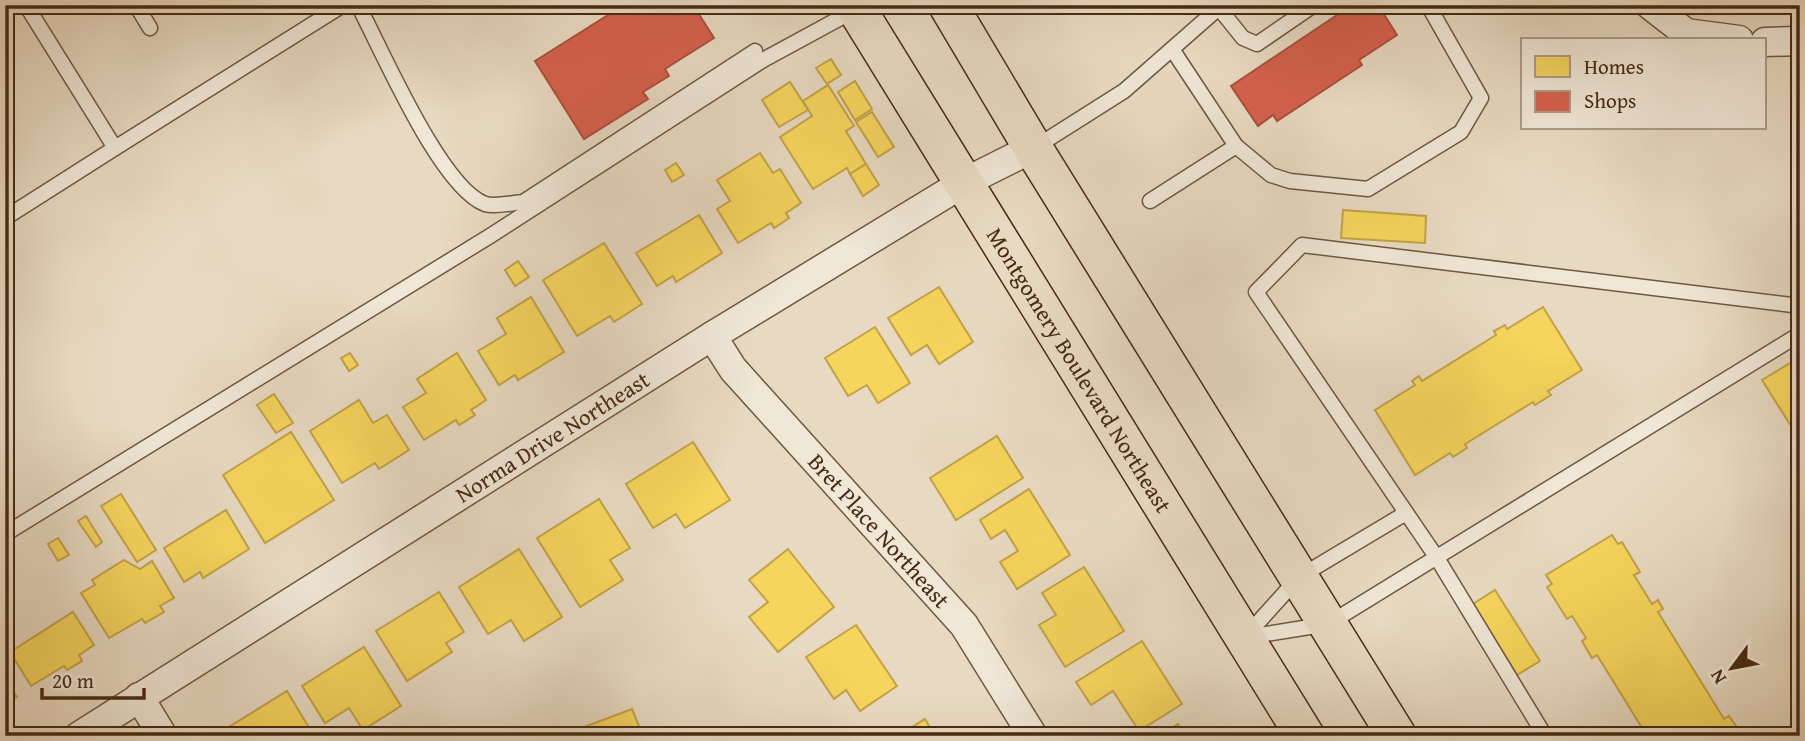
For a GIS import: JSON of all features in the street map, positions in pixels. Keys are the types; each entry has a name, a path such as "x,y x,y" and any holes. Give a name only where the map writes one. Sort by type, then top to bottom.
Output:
{"main road":[{"path":"934,5 969,39"},
{"path":"948,5 1033,148 1397,736"},
{"name":"Montgomery Boulevard Northeast","path":"855,8 1305,736"}],"street":[{"path":"1650,5 1686,33 1724,38"},
{"path":"1766,42 1800,41"},
{"name":"Norma Drive Northeast","path":"79,736 712,336 965,182 1033,148"},
{"name":"Bret Place Northeast","path":"712,336 733,369 964,625 1032,736"},
{"path":"139,697 163,736"}],"lane":[{"path":"26,5 115,148"},
{"path":"136,5 150,28"},
{"path":"5,218 343,5"},
{"path":"358,5 442,164 471,195 487,205 523,202 755,51"},
{"path":"1033,148 1124,91 1220,6 1243,38 1257,44 1314,5"},
{"path":"1172,49 1236,146 1271,175 1290,181 1368,189 1461,132 1482,98 1428,5"},
{"path":"5,534 490,236 763,60 855,8"},
{"path":"1150,201 1236,146"},
{"path":"1545,736 1437,558 1256,292 1302,245 1800,306"},
{"path":"1245,637 1328,624 1800,334"},
{"path":"1245,637 1299,578 1406,513"}],"building: Homes":[{"path":"831,59 841,75 827,84 816,68"},
{"path":"855,81 872,109 855,120 838,92"},
{"path":"790,82 808,110 779,127 762,100"},
{"path":"828,85 854,126 846,131 866,164 850,174 847,168 813,189 780,137 812,116 803,101"},
{"path":"872,112 894,147 878,157 856,122"},
{"path":"760,153 773,173 780,169 801,203 786,213 789,218 774,228 771,223 738,243 717,209 730,201 717,180"},
{"path":"676,163 684,175 672,182 665,170"},
{"path":"866,164 879,185 863,196 850,174"},
{"path":"1343,210 1426,216 1425,243 1341,238"},
{"path":"699,215 722,253 676,282 673,276 657,286 636,253"},
{"path":"604,243 642,304 614,322 610,316 577,336 543,280"},
{"path":"518,261 529,277 515,286 505,270"},
{"path":"939,287 973,342 939,364 927,345 911,355 888,318"},
{"path":"531,297 564,352 518,380 515,375 499,385 478,351 506,334 497,318"},
{"path":"1543,307 1582,370 1548,391 1551,395 1535,405 1533,402 1465,444 1467,448 1453,457 1450,453 1415,475 1375,410 1415,385 1412,381 1419,376 1422,381 1496,335 1494,331 1505,325 1507,329"},
{"path":"875,327 910,383 878,403 867,385 848,396 825,358"},
{"path":"350,353 358,365 349,371 341,358"},
{"path":"457,353 486,400 471,410 475,415 459,425 456,420 424,440 403,407 426,393 417,379"},
{"path":"1800,357 1798,448 1791,437 1796,434 1762,380"},
{"path":"274,394 293,423 276,433 257,405"},
{"path":"359,400 373,423 387,415 409,450 379,469 375,463 342,483 310,431"},
{"path":"291,432 334,500 265,543 223,475"},
{"path":"997,436 1023,478 956,520 930,478"},
{"path":"693,442 730,500 685,528 676,514 653,528 626,484"},
{"path":"1029,489 1070,555 1017,589 1000,562 1018,551 1005,530 991,539 980,520"},
{"path":"121,494 156,550 137,562 101,506"},
{"path":"599,499 630,548 610,560 623,580 580,607 537,538"},
{"path":"226,510 249,549 203,578 200,572 184,582 164,548"},
{"path":"86,516 102,542 96,547 78,521"},
{"path":"1612,535 1618,544 1622,542 1640,572 1634,575 1652,604 1658,600 1663,609 1658,612 1724,719 1729,716 1736,726 1731,729 1736,736 1647,736 1597,655 1592,658 1582,641 1586,638 1572,616 1567,619 1547,587 1552,584 1546,575"},
{"path":"58,538 69,555 58,561 48,544"},
{"path":"519,549 562,617 524,641 511,620 488,634 459,587"},
{"path":"788,549 834,607 778,652 749,617 768,602 749,580"},
{"path":"124,560 140,569 152,561 174,598 160,606 164,612 145,623 142,619 109,638 81,593 95,585 92,580"},
{"path":"1084,567 1124,631 1065,667 1039,625 1056,615 1042,593"},
{"path":"1495,590 1540,661 1517,675 1473,604"},
{"path":"439,592 464,632 446,643 452,652 407,681 376,631"},
{"path":"73,612 94,645 79,655 82,661 67,670 64,666 31,686 10,652"},
{"path":"856,625 897,686 860,711 846,690 834,699 806,657"},
{"path":"1142,641 1182,704 1139,731 1113,691 1091,705 1076,682"},
{"path":"364,647 401,706 363,730 349,708 325,723 302,686"},
{"path":"5,679 17,697 5,704"},
{"path":"287,691 314,736 228,736 224,730"},
{"path":"632,709 643,736 560,736"},
{"path":"925,719 935,736 898,736"},
{"path":"1178,724 1185,736 1160,736"}],"building: Shops":[{"path":"624,5 693,5 714,38 665,69 669,76 643,92 648,99 584,139 535,61"},
{"path":"1352,5 1378,5 1397,35 1359,60 1362,65 1277,121 1273,115 1258,126 1231,86"}]}
